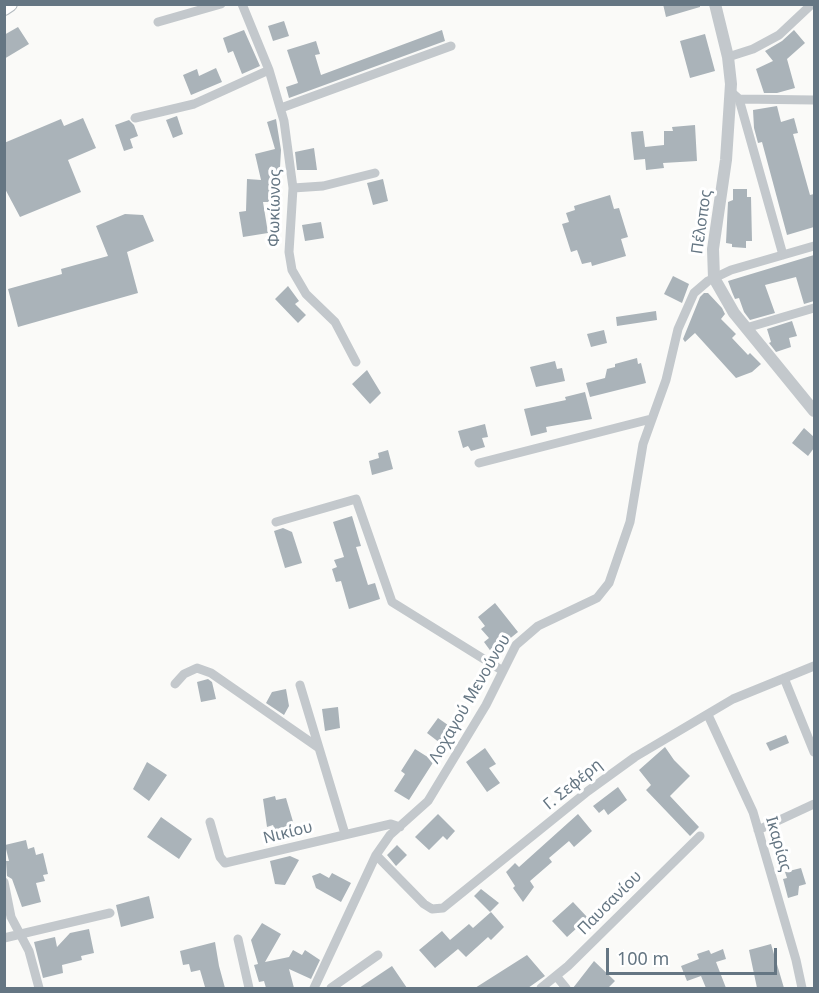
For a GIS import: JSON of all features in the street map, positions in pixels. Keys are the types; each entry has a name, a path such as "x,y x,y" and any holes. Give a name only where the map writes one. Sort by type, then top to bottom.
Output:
{"main road":[{"path":"4,8 10,4"}],"street":[{"path":"158,22 220,4"},
{"name":"Φωκίωνος","path":"242,4 269,70 281,108 293,188 289,246 292,270 306,294 335,322 356,362"},
{"name":"Πέλοπος","path":"715,4 735,96 713,249 714,278 727,304 814,411"},
{"path":"728,57 753,49 779,35 812,4"},
{"path":"281,108 451,46"},
{"path":"135,118 194,104 269,70"},
{"path":"783,255 735,96 814,100"},
{"path":"293,188 323,186 375,172"},
{"path":"714,278 731,270 814,246"},
{"name":"Λοχαγού Μενούνου","path":"314,988 376,855 387,838 428,801 486,705 516,645 529,632 597,598 607,587 630,522 636,497 638,464 651,419 666,380 678,329 688,304 699,288 714,278"},
{"path":"746,328 814,308"},
{"path":"479,463 651,419"},
{"path":"276,522 356,499 392,602 503,671"},
{"name":"Γ. Σεφέρη","path":"376,855 424,904 432,909 443,908 608,776 744,694 814,666"},
{"path":"175,684 184,674 197,668 211,673 319,748"},
{"path":"784,678 814,752"},
{"path":"300,685 345,834"},
{"name":"Ικαρίας","path":"708,715 750,803 802,988"},
{"path":"758,830 814,804"},
{"name":"Νικίου","path":"210,822 220,857 225,863 345,834 394,824 399,827"},
{"name":"Παυσανίου","path":"541,988 556,977 700,836"},
{"path":"4,882 11,917 22,934 39,988"},
{"path":"4,938 110,913"},
{"path":"238,939 249,988"},
{"path":"331,988 378,955"},
{"path":"556,977 566,988"}],"building":[{"path":"663,4 700,4 700,7 666,17"},
{"path":"284,21 289,36 273,41 268,26"},
{"path":"18,27 29,44 4,59 4,35"},
{"path":"244,30 260,66 242,74 233,51 228,53 223,38"},
{"path":"442,30 445,41 289,98 286,87 298,83 287,50 316,41 320,54 315,55 321,75"},
{"path":"794,30 805,43 787,59 795,88 777,93 764,93 756,69 773,61 765,51 782,41"},
{"path":"705,34 715,71 690,78 680,41"},
{"path":"216,68 222,82 191,95 183,75 197,69 199,76"},
{"path":"777,106 781,122 794,118 798,133 793,134 810,195 814,194 814,227 787,235 762,142 758,143 754,128 753,110"},
{"path":"177,116 183,134 173,138 166,120"},
{"path":"83,118 96,148 68,160 81,192 20,217 4,187 4,143 61,119 64,126"},
{"path":"276,119 281,150 278,202 263,202 268,233 243,237 239,212 246,211 247,179 261,180 255,154 275,149 267,122"},
{"path":"129,120 134,125 138,136 130,139 133,148 124,151 115,125"},
{"path":"695,125 697,161 663,163 664,168 646,170 645,159 634,160 631,132 643,131 645,147 664,145 664,131 673,131 672,127"},
{"path":"314,148 317,170 297,170 295,152"},
{"path":"383,179 388,201 373,205 367,183"},
{"path":"733,189 747,189 747,197 751,197 752,241 746,241 746,248 732,247 732,244 726,243 728,202 733,200"},
{"path":"610,195 614,209 619,208 628,237 621,239 626,256 592,266 591,262 582,264 577,250 571,252 562,224 569,222 566,213 575,210 574,206"},
{"path":"125,214 143,215 154,241 127,252 138,293 18,327 8,289 62,274 61,269 108,256 96,226"},
{"path":"321,222 324,238 305,241 302,225"},
{"path":"814,255 814,301 804,304 796,277 765,285 775,313 750,320 739,298 735,299 728,281"},
{"path":"673,276 689,284 682,303 664,294"},
{"path":"288,286 299,301 295,304 306,315 298,323 275,299"},
{"path":"708,293 722,308 725,314 721,319 736,334 732,338 748,355 750,353 761,364 752,372 736,378 695,333 685,342 683,339 700,297"},
{"path":"656,311 657,320 617,326 616,317"},
{"path":"792,321 797,336 789,338 791,347 776,352 769,343 771,342 767,329"},
{"path":"604,330 607,343 591,347 587,334"},
{"path":"637,358 638,364 641,363 646,383 590,397 586,383 605,378 607,369 615,367 615,364"},
{"path":"555,361 557,369 562,368 565,381 536,387 530,367"},
{"path":"367,370 381,393 370,404 352,384"},
{"path":"585,392 592,419 546,427 547,432 531,436 524,409 566,400 565,397"},
{"path":"485,424 488,437 482,438 485,447 471,451 468,446 463,448 458,431"},
{"path":"804,428 814,437 814,448 808,456 792,443"},
{"path":"388,450 393,469 372,475 369,461 379,458 378,453"},
{"path":"352,516 361,546 356,547 368,585 375,583 380,599 349,609 341,581 336,582 332,569 337,567 334,560 344,557 333,522"},
{"path":"283,528 292,532 302,563 285,568 274,531"},
{"path":"495,603 518,632 492,653 484,642 489,638 481,629 485,626 478,617"},
{"path":"208,679 212,682 216,699 201,702 197,682"},
{"path":"286,689 289,706 284,715 266,703 272,692"},
{"path":"338,707 340,728 325,731 322,709"},
{"path":"438,718 455,730 444,746 427,733"},
{"path":"786,735 789,743 770,751 766,743"},
{"path":"665,747 690,776 670,796 699,827 690,836 646,790 651,785 639,770"},
{"path":"485,748 496,764 489,768 500,783 487,792 466,762"},
{"path":"415,749 434,761 409,800 394,791 405,774 401,771"},
{"path":"147,762 167,775 149,801 133,789"},
{"path":"618,787 627,800 608,815 604,809 599,813 593,806"},
{"path":"275,796 276,800 286,798 294,825 275,830 273,825 267,827 263,799"},
{"path":"438,814 455,831 447,840 443,836 429,850 415,837"},
{"path":"578,814 592,831 574,847 569,841 549,858 552,862 530,881 534,887 523,902 506,872 515,863 519,867"},
{"path":"161,817 192,839 179,859 147,837"},
{"path":"26,840 28,849 34,847 36,855 43,853 48,874 43,875 45,881 36,883 41,902 22,907 12,879 7,876 6,861 9,861 5,845"},
{"path":"397,845 407,855 396,866 387,855"},
{"path":"290,856 299,860 285,885 275,884 270,861"},
{"path":"801,868 806,884 799,886 798,895 788,898 783,879 787,878 785,872"},
{"path":"320,873 329,878 332,873 351,883 341,902 316,888 312,876"},
{"path":"481,889 499,903 490,912 474,896"},
{"path":"149,896 154,918 121,927 116,905"},
{"path":"573,902 588,918 567,937 552,921"},
{"path":"491,912 504,927 491,940 488,937 466,957 458,949 435,968 419,950 442,931 450,940 469,924 473,928"},
{"path":"262,923 281,934 265,962 289,957 293,950 302,955 305,950 320,960 311,979 289,969 294,988 266,988 264,981 259,982 254,965 258,964 251,940"},
{"path":"89,929 94,953 81,956 82,960 62,965 63,973 43,978 34,942 55,937 57,947 70,933"},
{"path":"215,942 225,988 205,987 200,970 191,972 189,964 183,965 180,951"},
{"path":"771,944 784,988 757,988 749,950"},
{"path":"723,949 726,959 716,962 726,988 706,988 701,976 687,981 681,966 699,959 697,954 709,950 711,954"},
{"path":"527,955 545,976 528,988 475,988"},
{"path":"594,961 615,981 608,988 573,988"},
{"path":"392,966 407,988 359,988"}]}
